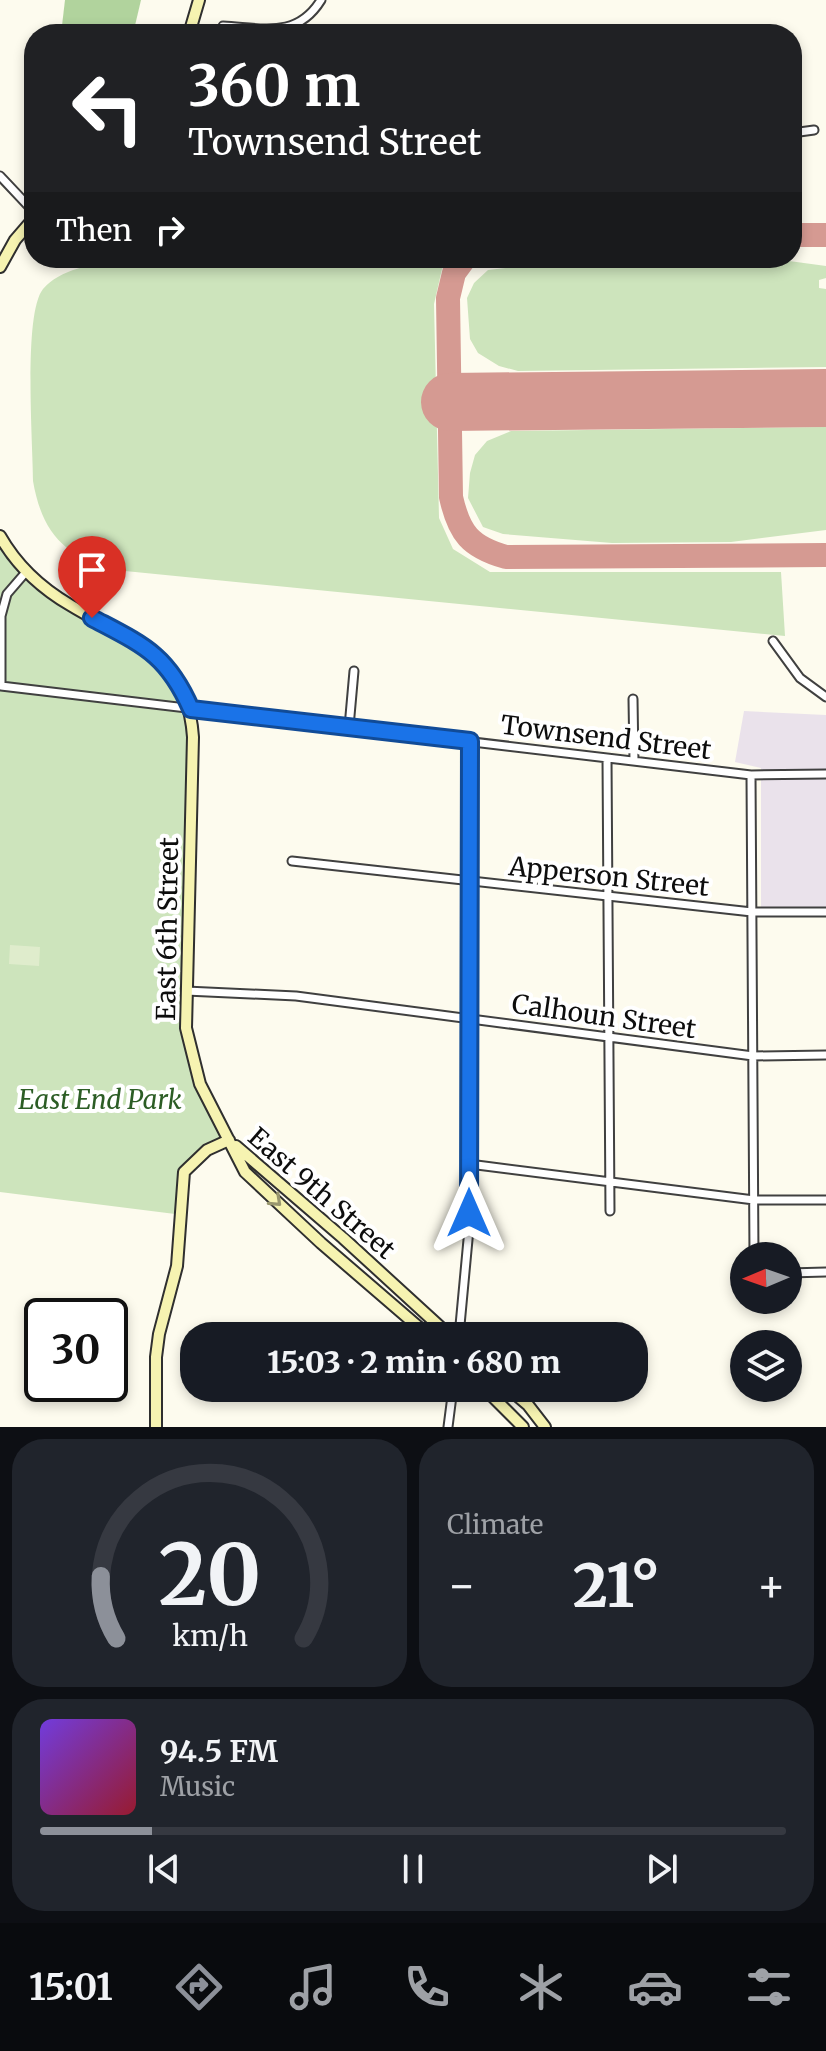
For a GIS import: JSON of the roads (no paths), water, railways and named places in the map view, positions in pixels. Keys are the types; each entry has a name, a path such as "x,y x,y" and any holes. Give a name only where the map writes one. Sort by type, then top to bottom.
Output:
{"main road":[{"path":"192,24 199,0"},
{"path":"0,267 24,228"},
{"name":"East 6th Street","path":"0,536 26,572 70,605 156,654 181,686 191,709 193,737 186,1028 200,1084 229,1140"},
{"path":"156,1427 156,1357 179,1255 184,1172 207,1150 229,1140"},
{"name":"East 9th Street","path":"229,1140 245,1172 413,1322"},
{"name":"East 9th Street","path":"229,1140 435,1322"},
{"path":"498,1402 523,1427"},
{"path":"524,1402 545,1427"}],"street":[{"path":"297,24 307,18 321,0"},
{"path":"802,132 814,130"},
{"path":"0,176 24,204"},
{"path":"1,686 1,616 7,594 26,572"},
{"path":"773,641 800,678 826,697"},
{"path":"349,727 354,671"},
{"name":"Townsend Street","path":"1,686 751,775 826,774"},
{"path":"633,699 634,761"},
{"path":"460,1322 468,1238 470,741"},
{"path":"607,758 610,1211"},
{"path":"751,775 754,1242"},
{"name":"Apperson Street","path":"292,861 752,912 826,912"},
{"name":"Calhoun Street","path":"186,991 296,996 753,1056 826,1055"},
{"path":"469,1164 754,1200 826,1200"},
{"path":"802,1273 826,1272"},
{"path":"448,1427 451,1402"}],"park label":[{"name":"East End Park","path":"100,1099"}]}
